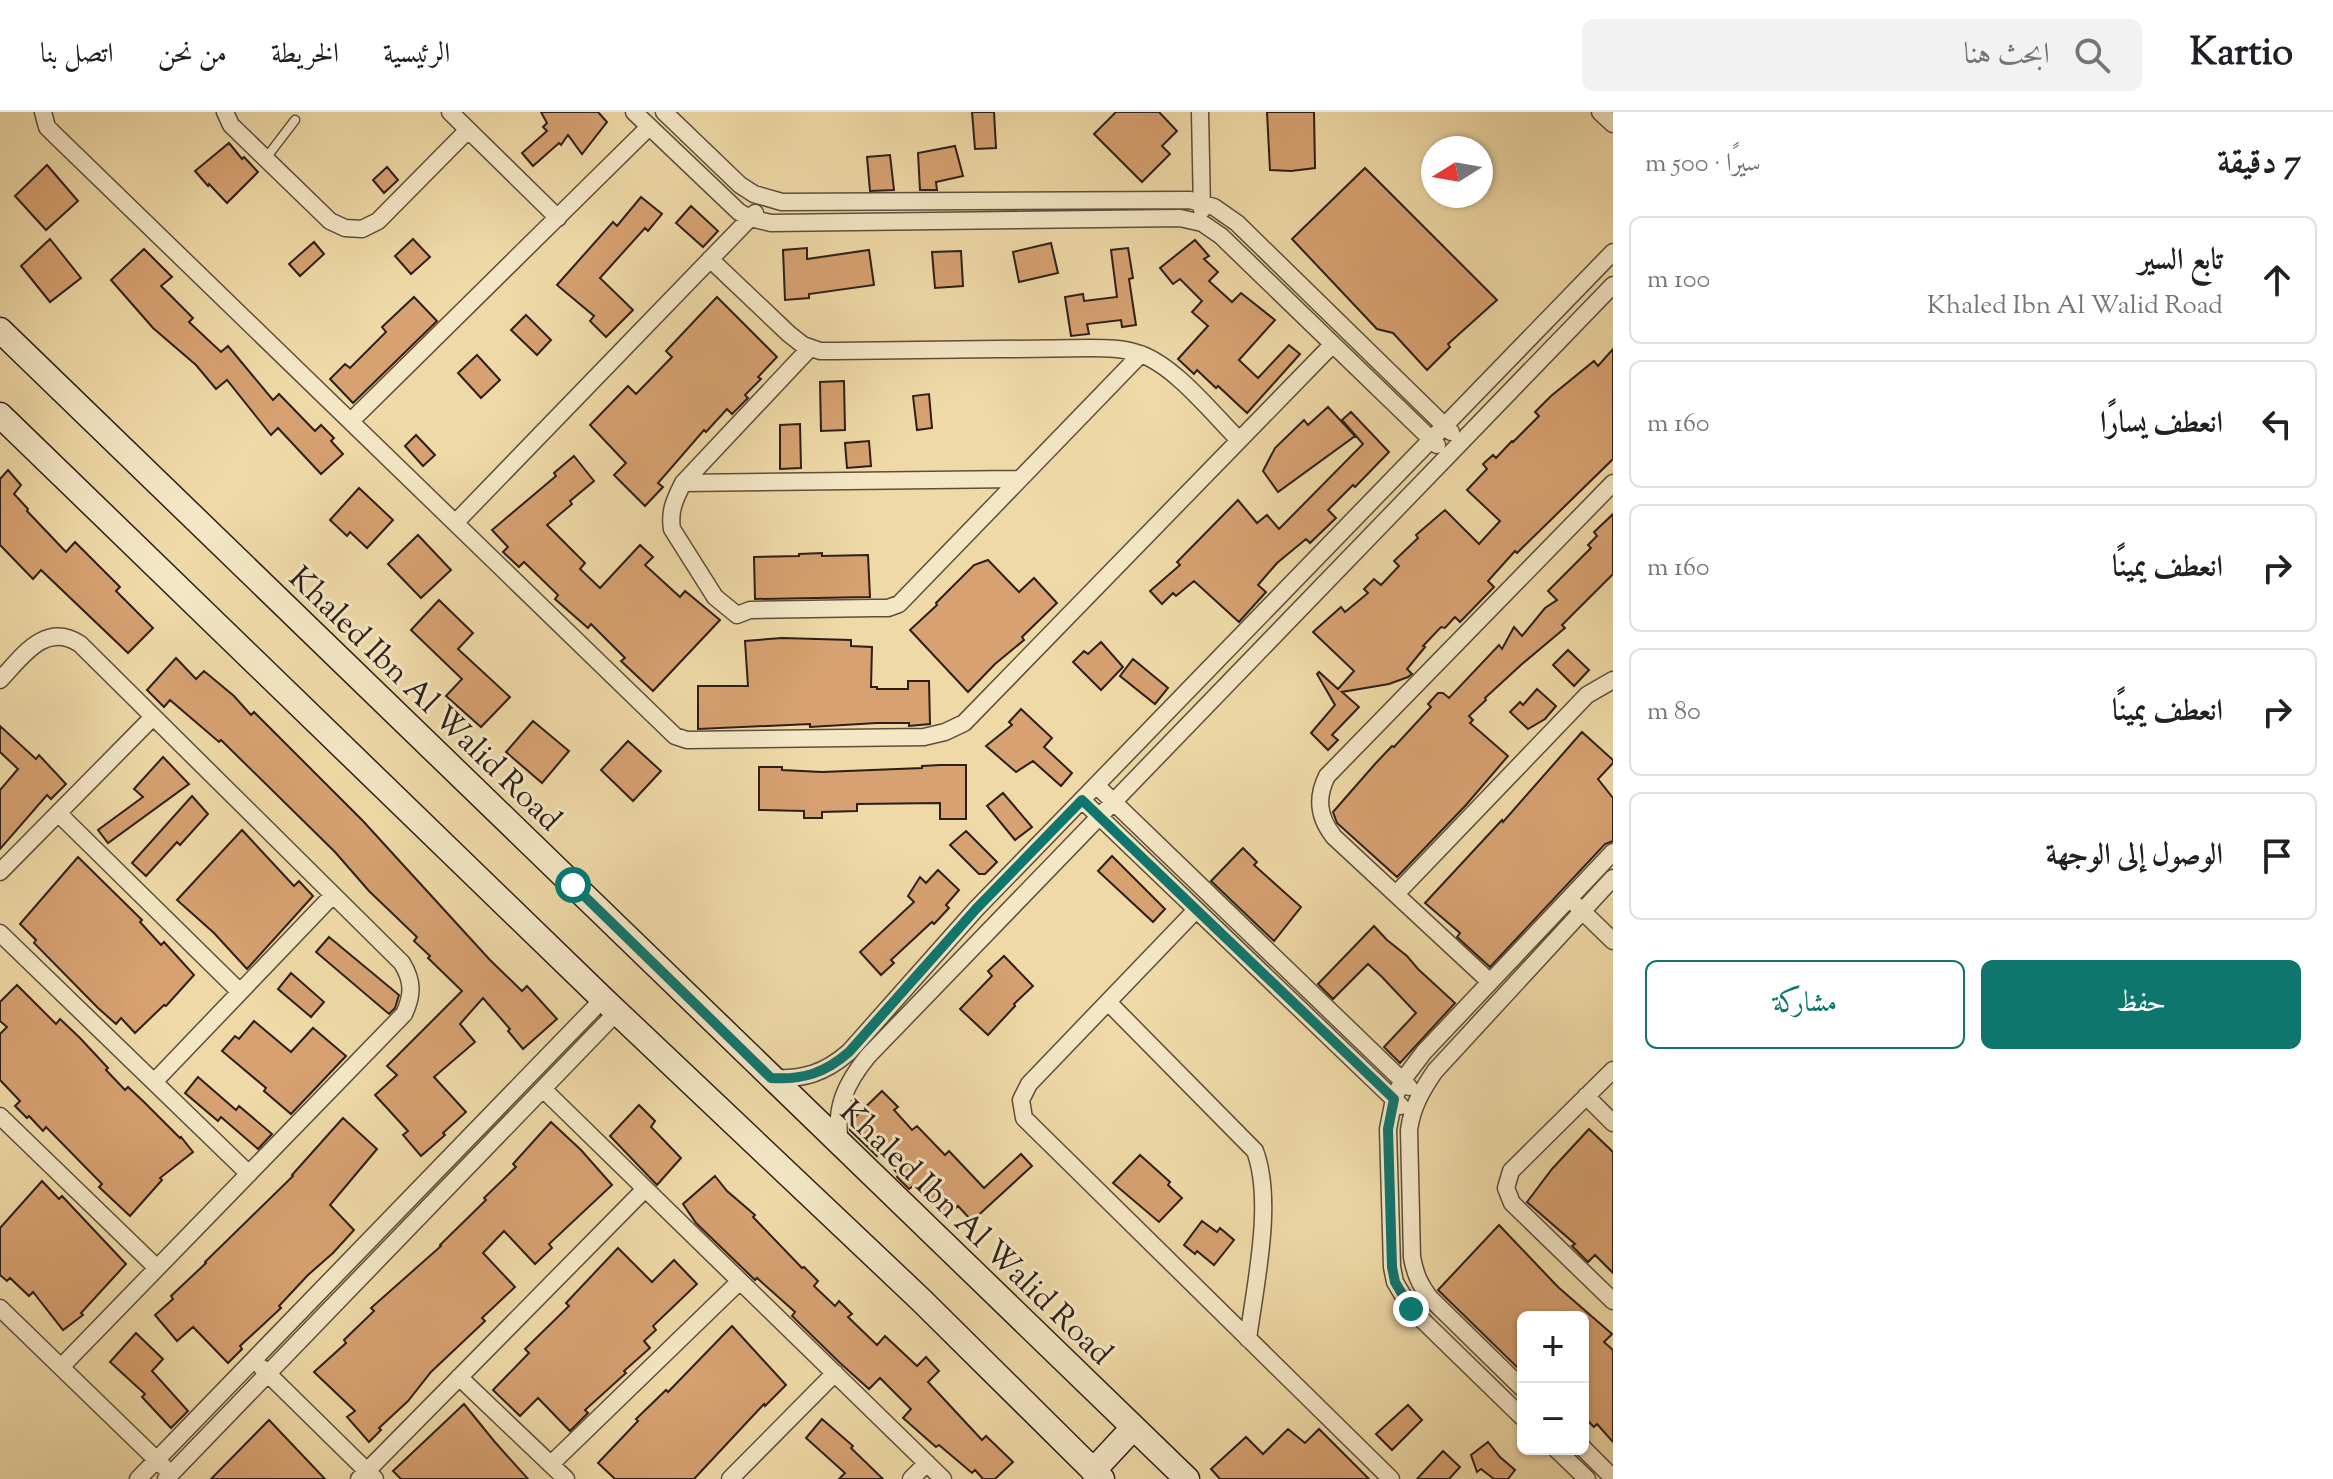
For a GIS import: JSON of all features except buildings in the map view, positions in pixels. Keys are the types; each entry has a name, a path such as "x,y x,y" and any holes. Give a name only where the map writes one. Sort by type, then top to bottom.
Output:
{"street":[{"path":"43,112 47,127 675,736 687,740 924,737 964,723 1332,345"},
{"path":"225,112 231,125 330,221 345,228 362,229 378,221 468,130"},
{"path":"450,112 558,218"},
{"path":"634,112 727,202 750,218 771,223 1180,218 1202,223 1221,236 1448,455"},
{"path":"664,112 740,185 769,200 799,203 1050,199 1201,202 1237,223 1460,442"},
{"path":"1200,112 1202,223"},
{"path":"1600,112 1613,124"},
{"path":"351,421 649,127"},
{"path":"456,522 769,200"},
{"path":"771,1078 805,1077 821,1072 849,1052 976,909 1613,252"},
{"path":"710,259 789,334 810,348 838,351 1116,349 1141,354 1166,366 1239,440"},
{"path":"841,1145 838,1131 840,1103 859,1066 1613,285"},
{"name":"Khaled Ibn Al Walid Road","path":"0,330 1187,1479"},
{"path":"810,348 683,483 673,504 670,517 672,529 715,597 737,615 750,610 888,608 899,604 1141,354"},
{"path":"0,415 610,1006 920,1299 1098,1475 1133,1428"},
{"path":"683,483 1017,479"},
{"path":"1489,981 1334,837 1320,814 1321,788 1327,776 1613,483"},
{"path":"0,680 38,642 48,637 60,636 80,644 402,963 409,975 411,988 410,1002 404,1014 61,1367"},
{"path":"1396,894 1587,695 1613,680"},
{"path":"0,872 153,717"},
{"path":"1096,785 1418,1097"},
{"path":"1082,800 1411,1115"},
{"path":"58,813 240,992"},
{"path":"1517,1412 1411,1309 1395,1282 1388,1129 1394,1099 1402,1081 1424,1052 1613,852"},
{"path":"1517,1383 1430,1298 1415,1272 1412,1257 1411,1115 1418,1097 1435,1071 1613,878"},
{"path":"154,1082 333,895"},
{"path":"1569,897 1613,941"},
{"path":"1196,910 1029,1084 1021,1100 1024,1118 1391,1479"},
{"path":"0,933 249,1174"},
{"path":"1108,1002 1255,1151 1260,1165 1263,1209 1248,1339"},
{"path":"0,1308 157,1460 168,1476 543,1089 610,1006"},
{"path":"138,1479 610,1006"},
{"path":"1613,1070 1511,1171 1506,1188 1512,1203 1613,1301"},
{"path":"543,1089 943,1479"},
{"path":"1586,1096 1613,1123"},
{"path":"0,1116 157,1268"},
{"path":"254,1360 367,1476 459,1377 645,1189"},
{"path":"551,1464 740,1281"},
{"path":"730,1479 835,1373"},
{"path":"459,1377 566,1479"},
{"path":"1589,1454 1613,1478"},
{"path":"1562,1455 1587,1479"},
{"path":"911,1479 927,1463"}],"lane":[{"path":"266,158 295,120"}],"route":[{"path":"573,885 771,1078 805,1077 821,1072 849,1052 976,909 1082,800 1394,1099 1388,1129 1392,1267 1395,1282 1411,1309"}]}
